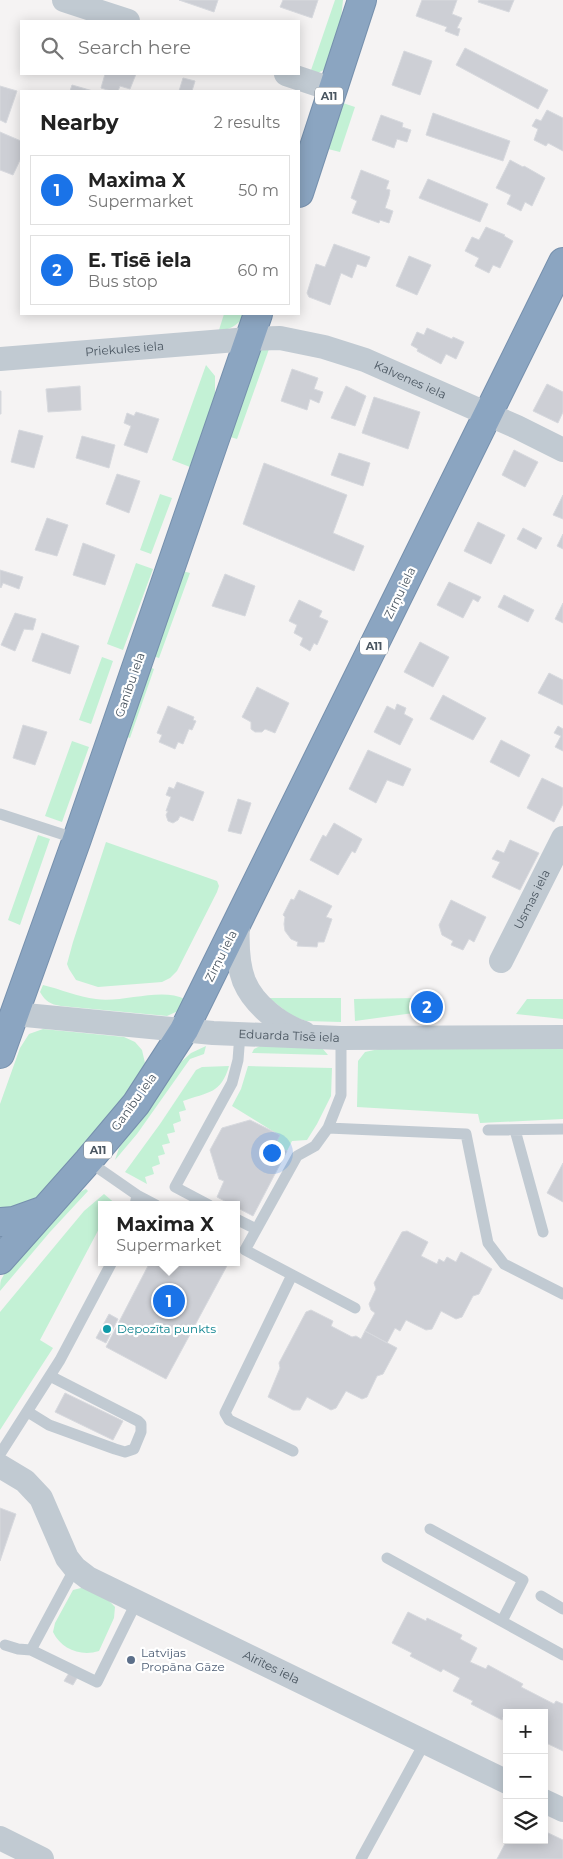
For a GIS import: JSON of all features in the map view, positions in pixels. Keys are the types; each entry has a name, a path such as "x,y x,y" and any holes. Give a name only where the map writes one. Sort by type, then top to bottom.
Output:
{"highway":[{"name":"A11","path":"300,190 362,0"},
{"name":"Zirņu iela","path":"184,1030 563,262"},
{"name":"Ganību iela","path":"0,1054 77,839 253,326"},
{"name":"Ganību iela","path":"0,1260 136,1104 184,1030"},
{"path":"0,1222 14,1221 42,1211"}],"street":[{"path":"64,0 125,20"},
{"path":"289,75 332,89"},
{"name":"Kalvenes iela","path":"253,326 280,338 324,347 364,360 563,450"},
{"name":"Priekules iela","path":"0,359 253,326"},
{"name":"Usmas iela","path":"501,960 563,838"},
{"path":"238,922 237,937 240,968 244,981 255,999 276,1019 299,1031 316,1037"},
{"name":"Eduarda Tisē iela","path":"15,1014 240,1034 341,1038 563,1036"},
{"name":"Airītes iela","path":"0,1466 25,1482 41,1498 67,1558 75,1568 88,1578 503,1780"},
{"path":"548,1803 563,1810"},
{"path":"0,1838 42,1859"}],"lane":[{"path":"0,814 77,839"},
{"path":"201,1201 175,1187 232,1083 238,1060 240,1034"},
{"path":"341,1038 342,1095 328,1128 315,1146 297,1156 256,1229 241,1248 356,1308"},
{"path":"328,1128 466,1134 488,1243 504,1264 563,1294"},
{"path":"488,1130 563,1128"},
{"path":"515,1130 543,1232"},
{"path":"88,1161 136,1200"},
{"path":"240,1221 256,1229"},
{"path":"0,1454 60,1360 110,1266"},
{"path":"292,1275 225,1413 229,1420 293,1451"},
{"path":"28,1412 49,1425 115,1449 125,1452 134,1449 141,1432 141,1424 50,1376"},
{"path":"430,1529 523,1580 502,1621"},
{"path":"387,1558 563,1655"},
{"path":"31,1650 75,1568"},
{"path":"541,1596 563,1609"},
{"path":"5,1644 18,1649 31,1650 97,1682 137,1601"},
{"path":"361,1859 425,1742"}],"green space":[{"path":"335,0 343,0 339,36 334,54 326,68 309,76"},
{"path":"343,103 355,107 340,152 328,149"},
{"path":"224,315 245,315 234,326 219,330"},
{"path":"257,349 269,349 237,439 227,436"},
{"path":"206,365 215,376 215,396 190,467 172,460"},
{"path":"160,494 172,498 151,554 140,550"},
{"path":"136,563 153,569 123,650 107,644"},
{"path":"179,570 190,573 159,658 150,655"},
{"path":"102,657 113,661 91,724 79,720"},
{"path":"147,666 154,669 130,738 127,737"},
{"path":"72,741 89,747 62,822 45,816"},
{"path":"38,835 50,839 20,925 8,920"},
{"path":"106,842 217,881 219,886 177,971 170,978 162,982 98,987 76,980 67,964"},
{"path":"43,985 96,999 107,1000 165,994 185,999 178,1011 167,1016 61,1006 51,1003 44,998 40,992"},
{"path":"269,998 341,998 341,1022 306,1021 292,1016"},
{"path":"417,998 424,1003 421,1012 355,1021 354,999"},
{"path":"527,999 563,999 563,1019 516,1014"},
{"path":"43,1029 124,1037 135,1042 142,1050 145,1063 141,1076 111,1118 35,1200 0,1212 0,1104 20,1048 29,1034"},
{"path":"206,1046 204,1054 190,1059 137,1134 115,1160 119,1148 181,1062 191,1053"},
{"path":"260,1046 322,1048 328,1055 252,1053 254,1049"},
{"path":"563,1048 563,1119 480,1123 478,1114 357,1107 358,1061 365,1052 379,1049"},
{"path":"229,1066 226,1075 218,1087 183,1101 186,1110 179,1112 181,1121 173,1124 175,1132 167,1134 170,1143 162,1145 165,1154 158,1156 160,1164 152,1167 154,1174 145,1177 147,1184 125,1172 196,1070 202,1067"},
{"path":"248,1066 332,1068 331,1096 307,1140 292,1141 287,1151 275,1145 279,1135 232,1106 241,1089"},
{"path":"86,1189 88,1191 0,1291 1,1280 15,1260 68,1203"},
{"path":"104,1194 112,1201 98,1201 98,1231 40,1340 53,1348 0,1430 0,1312 84,1211"},
{"path":"81,1588 100,1594 115,1607 114,1618 99,1651 92,1653 79,1652 66,1647 53,1632 55,1623 73,1590"}],"building":[{"path":"179,0 218,0 214,12"},
{"path":"283,0 318,0 312,18 280,7"},
{"path":"422,0 457,0 452,14 462,18 457,28 460,29 458,36 445,31 447,27 416,16"},
{"path":"479,0 514,0 509,12 478,2"},
{"path":"465,48 548,90 538,109 456,65"},
{"path":"404,51 432,61 420,95 392,85"},
{"path":"105,75 136,75 130,89 120,86 118,90 101,88"},
{"path":"183,78 195,81 192,90 179,90"},
{"path":"72,85 90,90 70,90"},
{"path":"0,86 17,91 6,123 0,120"},
{"path":"547,110 563,118 563,151 548,143 546,146 534,140 538,129 532,126 536,119 541,121"},
{"path":"433,113 510,141 503,161 426,135"},
{"path":"381,115 403,123 402,127 411,130 407,142 397,139 394,148 372,140"},
{"path":"0,132 20,141 20,160 13,175 0,170"},
{"path":"510,160 545,178 532,206 525,202 521,211 507,204 511,195 496,188"},
{"path":"361,170 389,181 386,189 390,190 385,208 393,211 389,223 380,220 379,223 352,213 357,201 351,198"},
{"path":"428,179 488,204 480,222 419,198"},
{"path":"486,227 505,235 513,241 500,268 493,265 489,273 475,266 479,258 465,251 472,237 479,240"},
{"path":"334,244 370,257 366,267 357,264 352,278 341,273 330,305 309,297 307,293 316,264 325,267"},
{"path":"409,256 431,265 417,295 396,286"},
{"path":"427,328 464,342 456,359 446,354 441,364 417,351 418,349 411,345 417,332 424,335"},
{"path":"292,369 318,378 314,389 323,392 319,403 310,399 307,410 281,401"},
{"path":"547,384 563,392 563,412 558,423 533,411"},
{"path":"80,386 81,410 48,412 46,389"},
{"path":"346,386 366,396 355,426 331,418"},
{"path":"1,391 1,414 0,414"},
{"path":"374,397 420,412 408,449 362,433"},
{"path":"136,412 159,419 147,453 124,445 131,426 124,423 127,413 134,416"},
{"path":"19,430 43,436 34,468 11,462"},
{"path":"82,436 115,445 109,468 76,458"},
{"path":"514,450 538,462 525,487 502,475"},
{"path":"339,453 370,463 363,486 331,475"},
{"path":"264,463 347,495 333,533 364,546 354,571 243,524"},
{"path":"117,474 140,481 129,513 106,504"},
{"path":"563,495 563,519 553,515"},
{"path":"47,518 68,525 57,556 35,550"},
{"path":"478,522 505,535 491,564 464,551"},
{"path":"523,528 542,538 536,549 517,539"},
{"path":"563,534 563,549 557,546"},
{"path":"83,543 115,555 105,585 73,575"},
{"path":"0,570 23,577 19,589 3,583 0,587"},
{"path":"225,574 255,586 245,616 212,606"},
{"path":"449,582 481,597 478,602 473,599 463,618 437,605"},
{"path":"504,595 534,610 528,622 498,607"},
{"path":"299,600 322,611 319,617 328,621 317,645 314,643 310,651 300,645 303,638 294,633 297,625 289,621"},
{"path":"563,603 563,623 555,619"},
{"path":"15,613 36,619 33,630 24,629 15,651 1,645"},
{"path":"42,633 79,646 70,674 32,661"},
{"path":"420,642 449,657 433,687 404,672"},
{"path":"549,673 563,680 563,705 538,693"},
{"path":"257,687 289,703 275,733 265,729 262,732 255,732 251,729 251,722 242,717"},
{"path":"443,695 486,718 473,740 430,719"},
{"path":"397,704 406,708 404,714 413,719 400,745 374,732 387,706 395,710"},
{"path":"168,706 194,717 193,720 196,721 192,730 189,729 183,744 178,742 175,749 159,742 162,735 157,733"},
{"path":"23,725 47,732 35,765 13,758"},
{"path":"558,726 563,729 563,751 555,747 561,736 554,733"},
{"path":"501,740 530,755 519,777 490,762"},
{"path":"368,750 411,769 403,786 387,780 376,803 349,789"},
{"path":"542,778 563,788 563,804 554,822 527,808"},
{"path":"177,782 204,792 193,821 180,816 173,823 168,821 166,815 168,811 166,811 171,797 166,795 169,787 174,789"},
{"path":"238,799 251,803 241,834 228,831"},
{"path":"334,823 362,839 355,853 352,851 338,875 310,860 323,835 326,837"},
{"path":"510,840 539,853 520,890 492,877 500,862 492,859 497,850 504,853"},
{"path":"299,890 332,906 326,917 332,919 324,942 318,942 317,947 297,946 298,942 291,939 285,931 285,917 283,915 291,899 294,900"},
{"path":"451,900 486,917 474,942 469,939 463,950 451,945 453,941 442,935 439,925"},
{"path":"250,1120 280,1135 275,1145 287,1151 253,1216 240,1209 240,1201 224,1201 217,1197 224,1181 219,1179 210,1150 222,1128"},
{"path":"563,1163 563,1202 547,1193"},
{"path":"407,1231 428,1242 421,1256 437,1264 439,1259 444,1262 447,1257 456,1262 461,1252 492,1269 479,1294 473,1296 462,1317 456,1319 441,1311 432,1329 426,1330 406,1320 400,1331 395,1328 387,1343 365,1331 375,1313 371,1310 369,1304 376,1289 374,1283 402,1232"},
{"path":"148,1266 227,1266 166,1379 106,1347"},
{"path":"311,1310 333,1321 331,1326 352,1337 356,1336 361,1339 365,1331 397,1348 383,1374 377,1376 367,1397 362,1399 346,1391 336,1408 331,1410 307,1397 300,1410 293,1410 268,1397 280,1368 279,1363 306,1312"},
{"name":"Depozīta punkts","path":"109,1314 118,1319 106,1343 96,1338"},
{"path":"65,1393 123,1421 113,1440 55,1412"},
{"path":"0,1508 16,1514 0,1561"},
{"path":"408,1612 426,1621 427,1618 462,1635 460,1639 477,1648 470,1662 486,1669 488,1665 523,1684 521,1687 554,1704 556,1701 563,1704 563,1751 548,1744 548,1709 503,1709 502,1720 471,1704 473,1701 453,1691 460,1678 443,1669 441,1672 410,1656 412,1653 392,1643"},
{"path":"69,1673 77,1678 73,1685 64,1681"},
{"path":"548,1833 563,1840 563,1859 497,1859 505,1844 548,1844"}],"place":[{"name":"E. Tisē iela","path":"427,1007"},
{"name":"Maxima X","path":"169,1301"},
{"name":"Depozīta punkts","path":"107,1329"},
{"name":"Latvijas Propāna Gāze","path":"131,1660"}]}
